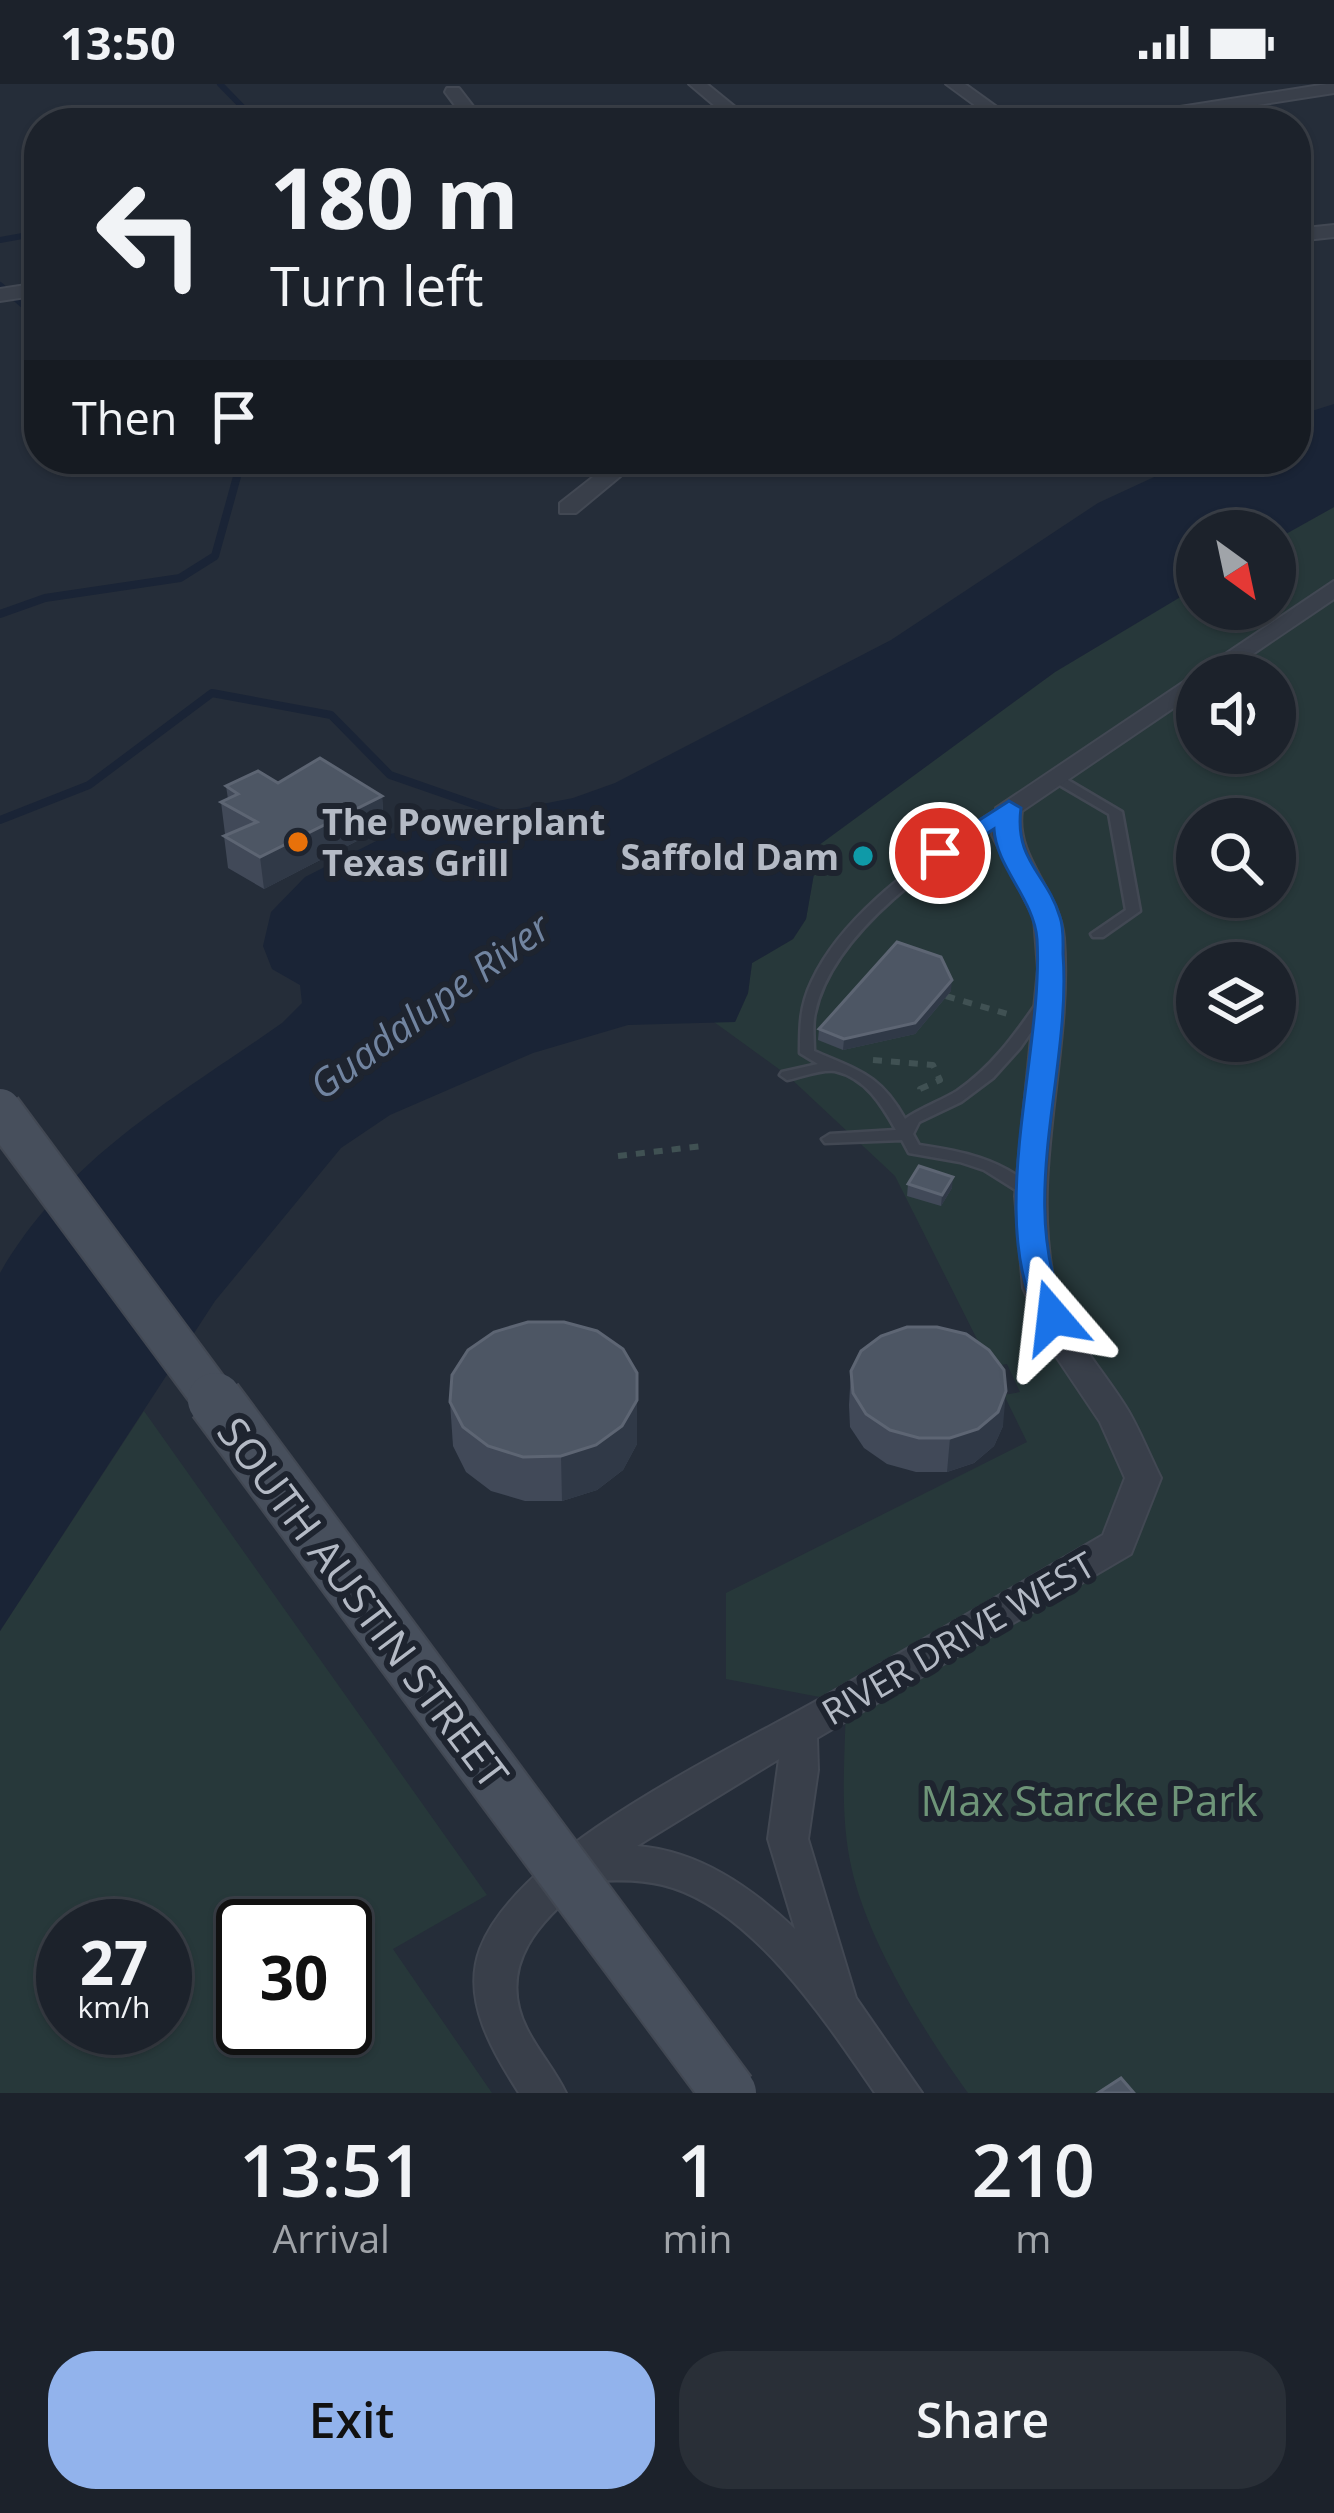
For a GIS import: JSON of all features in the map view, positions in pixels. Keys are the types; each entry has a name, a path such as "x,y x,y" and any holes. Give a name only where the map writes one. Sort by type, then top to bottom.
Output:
{"main road":[{"name":"SOUTH AUSTIN STREET","path":"0,1110 729,2093"}],"street":[{"path":"698,84 728,108"},
{"path":"953,84 988,108"},
{"path":"1176,108 1334,88"},
{"path":"452,92 465,108"},
{"path":"568,508 611,474"},
{"path":"1237,654 1334,588"},
{"path":"1009,808 1176,695"},
{"name":"RIVER DRIVE WEST","path":"544,2093 499,2013 495,1970 522,1913 646,1819 1118,1544 1143,1478 1115,1417 1066,1346 1039,1288 1030,1196 1048,918 1005,835 1009,808"},
{"name":"RIVER DRIVE WEST","path":"797,1732 800,1770 788,1839 839,2007"},
{"path":"584,1864 651,1864 701,1881 763,1927 839,2007 900,2093"}],"lane":[{"path":"1056,777 1115,812 1132,910 1098,934"},
{"path":"830,1066 787,1075 804,1039 808,1009 820,980 863,919 917,869 1009,808"},
{"path":"905,1135 913,1118 959,1100 1003,1064 1041,1007"},
{"path":"804,1039 807,1053 866,1080 886,1098 914,1149 981,1161 1015,1179 1030,1196"},
{"path":"830,1139 905,1135"}],"path":[{"path":"946,996 1041,1007"},
{"path":"865,1058 933,1065 940,1080 919,1094 934,1110"},
{"path":"618,1156 702,1146"}],"green space":[{"name":"Max Starcke Park","path":"1334,507 1334,2093 968,2093 900,1986 860,1898 845,1828 846,1702 726,1679 726,1593 1027,1442 1004,1395 1020,1392 1007,1364 991,1367 895,1176 787,1075 714,1022 735,1022 748,993 752,963 793,939 806,919 819,845 1055,672 1176,600 1176,630 1296,630 1296,528"},
{"path":"144,1411 487,1895 393,1949 492,2093 0,2093 0,1631"}],"water":[{"name":"Guadalupe River","path":"1334,404 1334,507 1296,528 1296,510 1176,510 1176,600 1055,672 819,845 806,919 793,939 752,963 748,993 735,1022 628,1025 533,1053 390,1115 341,1148 215,1301 0,1631 0,1273 27,1232 91,1163 163,1105 282,1023 302,1003 300,985 272,969 263,946 271,912 305,877 390,834 573,798 615,783 891,640 1098,503 1161,474 1311,474 1311,411"}],"building":[{"path":"320,758 382,796 260,857 224,836 257,822 221,802 238,794 226,786 258,771 278,783"},
{"path":"897,942 941,957 952,980 915,1023 844,1039 819,1029"},
{"path":"919,1166 953,1177 942,1195 908,1184"},
{"path":"528,1322 564,1322 597,1331 623,1349 637,1373 637,1400 622,1426 596,1445 561,1456 523,1457 488,1446 463,1427 450,1402 452,1375 468,1350 494,1332"},
{"path":"907,1327 966,1334 989,1350 1004,1370 1006,1391 998,1412 978,1429 950,1438 919,1438 890,1430 866,1414 853,1393 851,1371 861,1351 881,1336"},
{"path":"1121,2078 1134,2093 1098,2093"}],"waterway":[{"path":"220,84 243,108"},
{"path":"0,240 24,236"},
{"path":"0,285 24,306"},
{"path":"0,614 45,598 180,578 215,556 238,474"},
{"path":"0,820 89,785 212,693 331,715 390,775 511,817"}],"place":[{"name":"The Powerplant Texas Grill","path":"298,842"},
{"name":"Saffold Dam","path":"863,856"}],"route":[{"path":"940,853 1009,808 1005,835 1048,918 1052,969 1030,1196 1039,1288 1053,1317"}]}
